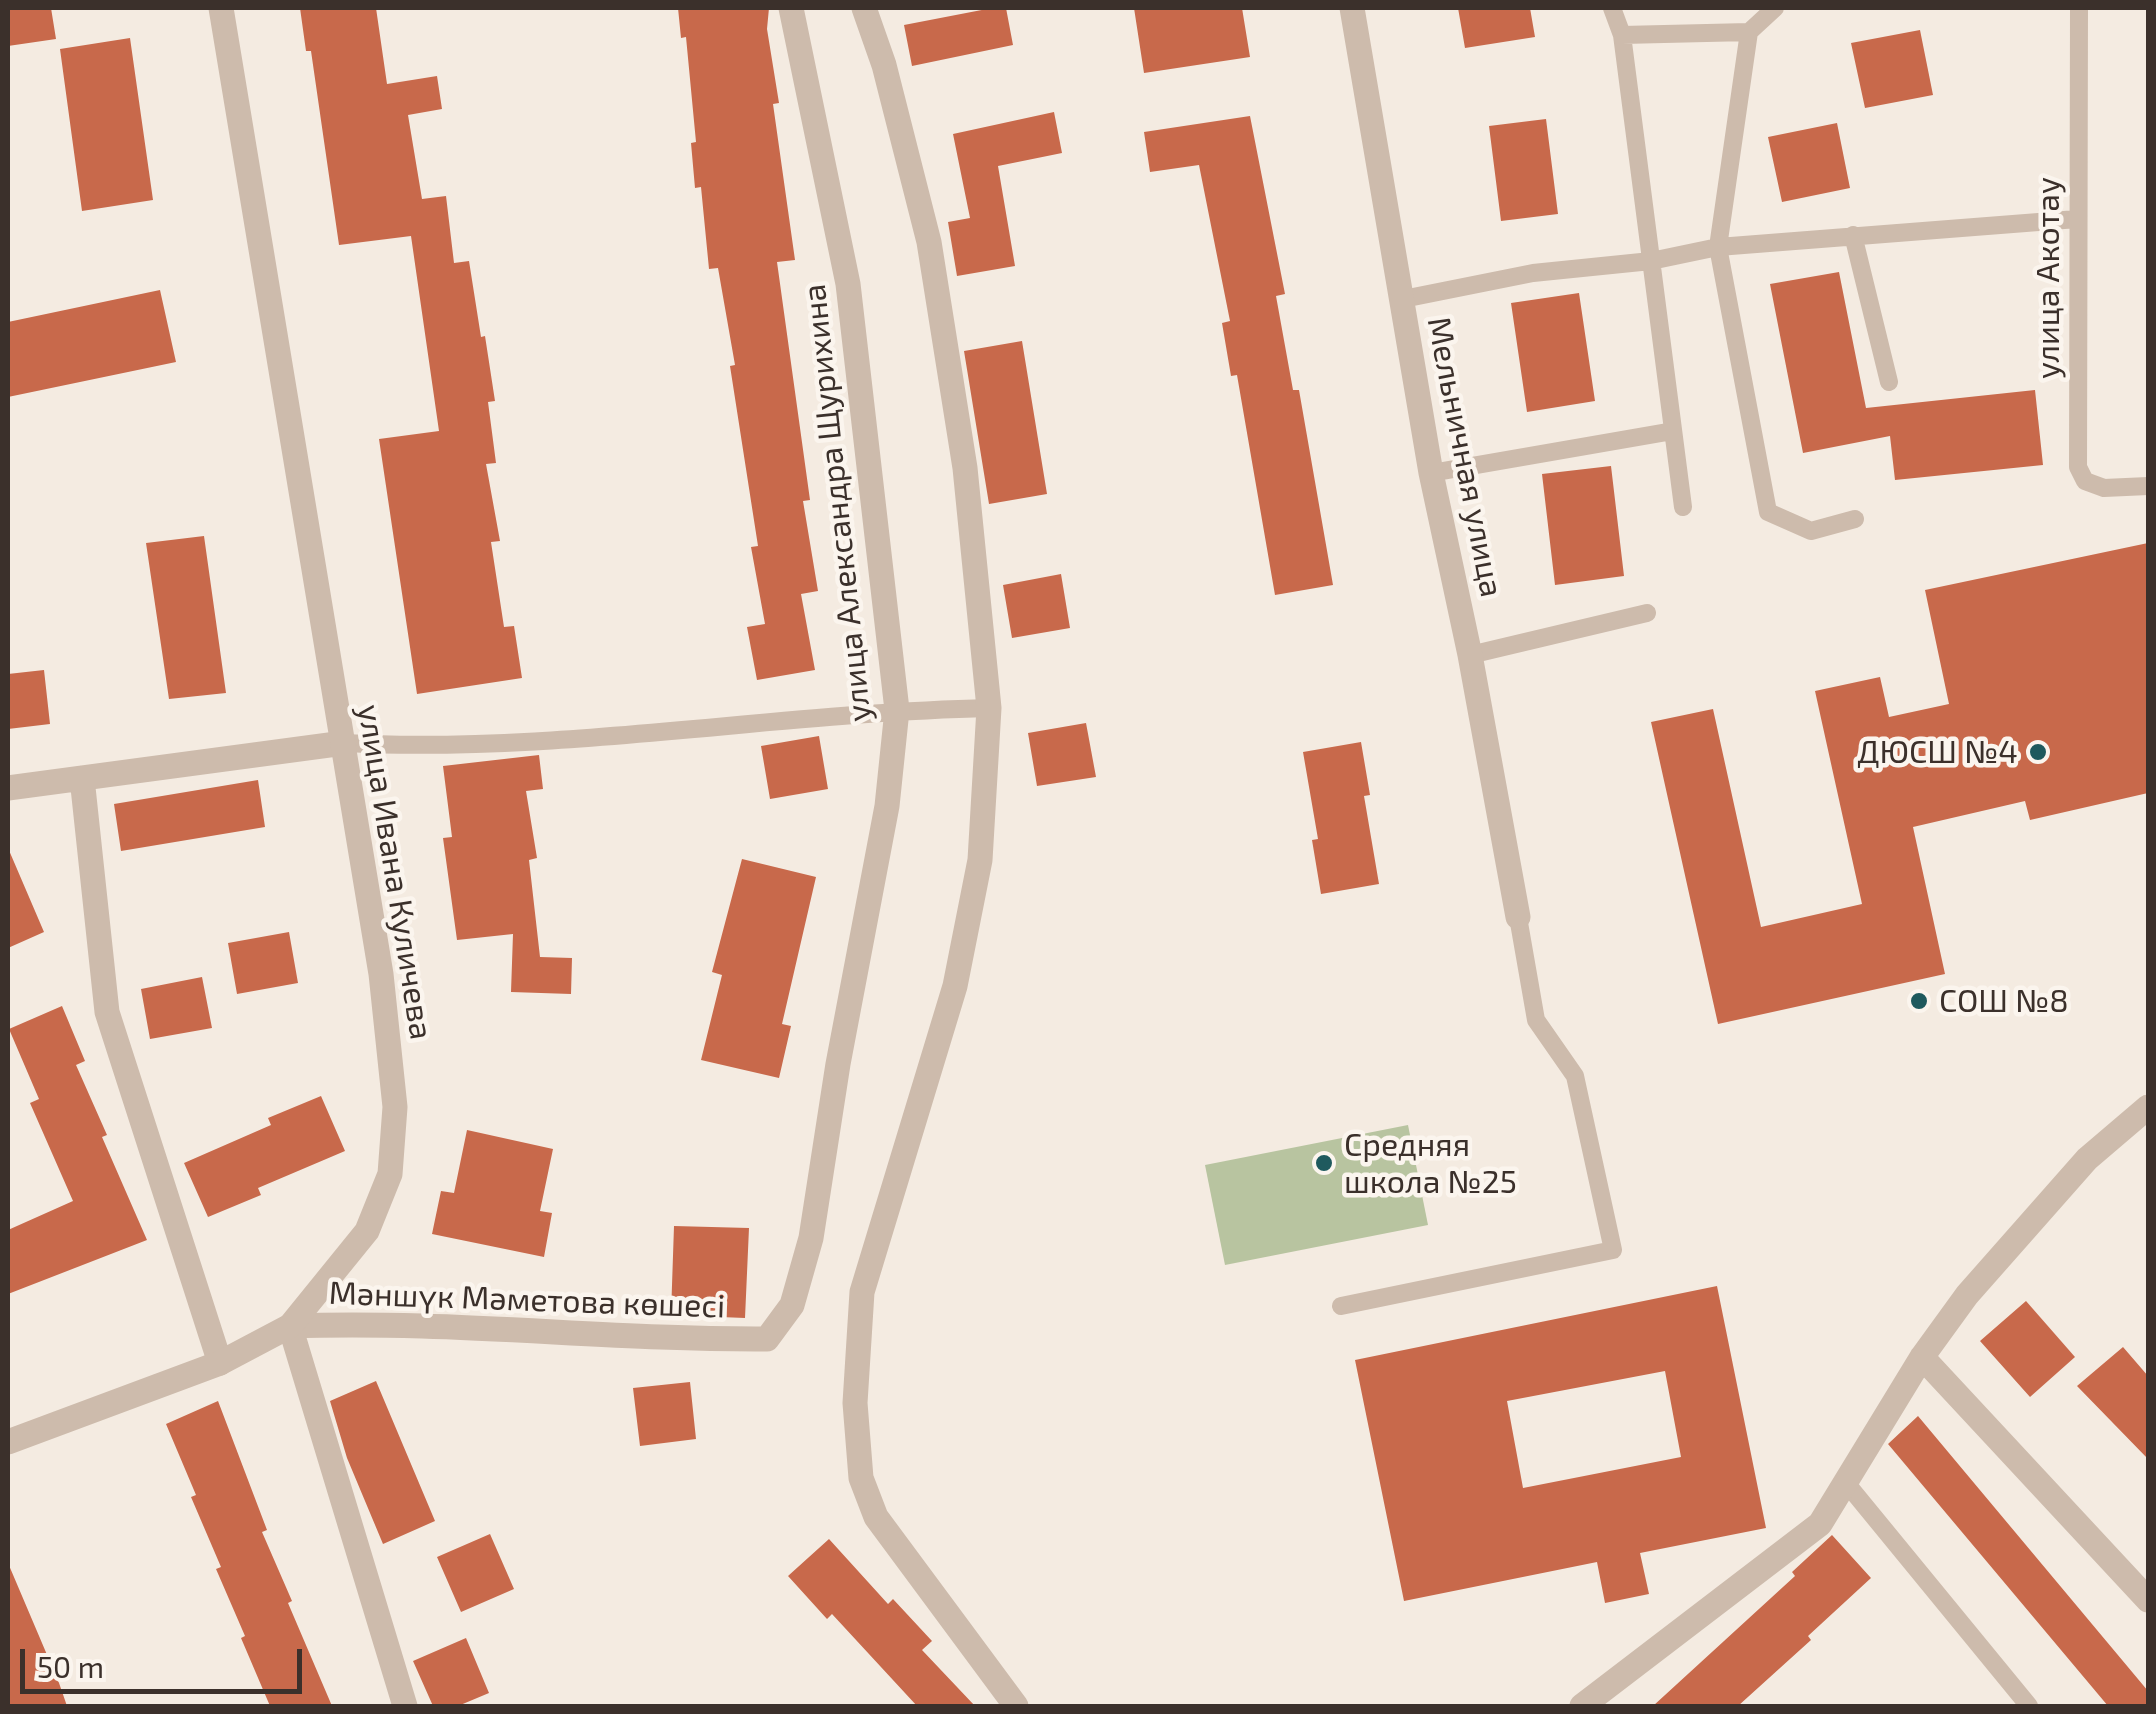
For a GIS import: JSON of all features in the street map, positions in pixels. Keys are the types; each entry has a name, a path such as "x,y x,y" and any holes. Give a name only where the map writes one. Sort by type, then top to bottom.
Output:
{"street":[{"name":"улица Ивана Куличева","path":"221,8 344,744 395,1107 390,1174 367,1230 290,1326"},
{"name":"улица Александра Щурихина","path":"767,1339 792,1305 811,1238 838,1064 887,806 898,710 848,284 791,8"},
{"path":"864,8 884,65 929,242 965,468 989,708 980,860 955,986 862,1292 855,1403 862,1478 876,1517 1016,1706"},
{"name":"Мельничная улица","path":"1352,8 1431,474 1470,654 1518,917"},
{"path":"8,788 344,744"},
{"path":"82,778 106,1012 220,1363"},
{"path":"1582,1706 1820,1524 1922,1356 1968,1295 2087,1160 2148,1107"},
{"name":"Мәншүк Мәметова көшесі","path":"8,1442 220,1363 290,1326 373,1322 644,1340 767,1339"},
{"path":"290,1326 405,1706"},
{"path":"1922,1356 2148,1600"}],"lane":[{"path":"1612,8 1622,35 1684,507"},
{"path":"1775,8 1749,32 1718,246 1768,512 1811,532 1855,519"},
{"name":"улица Акотау","path":"2079,8 2078,466 2085,481 2104,488 2148,486"},
{"path":"1622,35 1749,32"},
{"path":"1403,298 1533,273 1651,261 1718,246 2077,219"},
{"path":"1853,234 1889,382"},
{"path":"1431,474 1673,431"},
{"path":"1470,654 1647,612"},
{"path":"344,744 494,746 898,710 989,708"},
{"path":"1342,1306 1613,1250 1575,1076 1536,1020 1518,917"},
{"path":"1847,1484 2029,1706"}],"green space":[{"path":"1408,1125 1428,1225 1225,1265 1205,1165"}],"building":[{"path":"8,8 51,8 56,39 8,46"},
{"path":"300,8 376,8 387,84 437,76 442,109 408,115 422,199 446,196 454,263 469,261 481,337 485,336 495,401 488,402 496,463 486,464 500,541 491,542 504,627 514,626 522,678 417,694 379,439 439,431 411,236 339,245 311,51 306,51"},
{"path":"678,8 769,8 767,29 779,103 773,104 795,260 777,262 810,500 803,501 818,591 801,594 815,670 757,680 747,627 765,624 751,547 758,546 730,366 735,365 718,268 709,269 701,187 695,188 691,143 696,142 686,37 681,38"},
{"path":"1006,8 1013,45 912,66 904,25"},
{"path":"1134,8 1242,8 1250,57 1144,73"},
{"path":"1458,8 1530,8 1535,37 1465,48"},
{"path":"1920,30 1933,95 1865,108 1851,43"},
{"path":"130,38 153,200 82,211 60,49"},
{"path":"1054,112 1062,153 998,166 1015,266 957,276 948,222 970,218 953,134"},
{"path":"1250,116 1285,294 1276,296 1293,390 1299,390 1333,585 1275,595 1237,375 1231,376 1222,323 1230,321 1199,165 1150,172 1144,132"},
{"path":"1546,119 1558,214 1501,221 1489,126"},
{"path":"1837,123 1850,188 1782,202 1768,137"},
{"path":"1839,272 1866,408 2035,390 2043,465 1895,480 1890,436 1803,453 1770,284"},
{"path":"160,290 176,362 8,397 8,322"},
{"path":"1579,293 1595,401 1527,412 1511,303"},
{"path":"1022,341 1047,494 989,504 964,351"},
{"path":"1611,466 1624,576 1555,585 1542,474"},
{"path":"204,536 226,693 169,699 146,543"},
{"path":"2148,543 2148,793 2030,820 2025,801 1913,827 1945,974 1718,1024 1651,722 1713,709 1761,927 1862,904 1815,691 1880,677 1889,717 1949,704 1925,590"},
{"path":"1061,574 1070,628 1012,638 1003,585"},
{"path":"44,670 50,724 8,729 8,674"},
{"path":"1086,723 1096,777 1037,786 1028,733"},
{"path":"819,736 828,789 770,799 761,746"},
{"path":"1361,742 1370,795 1364,796 1379,884 1321,894 1312,840 1318,839 1303,752"},
{"path":"539,755 543,789 526,791 537,858 529,860 540,957 572,958 571,994 511,992 513,934 457,940 443,838 452,837 443,766"},
{"path":"258,780 265,827 121,851 114,804"},
{"path":"8,848 44,932 8,948"},
{"path":"742,859 816,877 782,1024 791,1026 779,1078 701,1060 722,975 712,972"},
{"path":"289,932 298,983 237,994 228,943"},
{"path":"202,977 212,1028 150,1039 141,989"},
{"path":"62,1006 85,1061 76,1065 107,1135 102,1137 147,1240 8,1294 8,1230 73,1201 30,1103 39,1099 9,1029"},
{"path":"321,1096 345,1151 258,1188 261,1195 208,1217 184,1163 271,1125 268,1118"},
{"path":"467,1130 553,1149 540,1211 552,1213 544,1257 432,1234 441,1191 454,1193"},
{"path":"674,1226 749,1228 745,1318 671,1315"},
{"path":"1717,1286 1766,1528 1640,1553 1649,1594 1605,1603 1597,1562 1404,1601 1355,1360","holes":["1665,1371 1681,1457 1523,1488 1507,1401"]},
{"path":"2026,1301 2075,1357 2030,1397 1980,1341"},
{"path":"2123,1347 2148,1376 2148,1459 2077,1386"},
{"path":"376,1381 435,1521 383,1544 347,1458 330,1401"},
{"path":"690,1382 696,1439 640,1446 633,1388"},
{"path":"218,1401 267,1530 262,1532 292,1601 288,1603 332,1706 270,1706 241,1638 245,1636 216,1569 221,1567 191,1497 196,1495 166,1424"},
{"path":"1918,1416 2148,1691 2148,1706 2108,1706 1888,1444"},
{"path":"490,1534 514,1589 461,1612 437,1557"},
{"path":"1832,1535 1871,1578 1808,1636 1811,1640 1738,1706 1653,1706 1795,1576 1792,1572"},
{"path":"829,1539 888,1604 893,1599 932,1641 922,1650 975,1706 917,1706 832,1614 827,1619 788,1576"},
{"path":"8,1563 59,1683 67,1706 8,1706"},
{"path":"466,1638 489,1693 458,1706 433,1706 413,1661"}],"place":[{"name":"ДЮСШ №4","path":"2038,752"},
{"name":"СОШ №8","path":"1919,1001"},
{"name":"Средняя школа №25","path":"1324,1163"}]}
